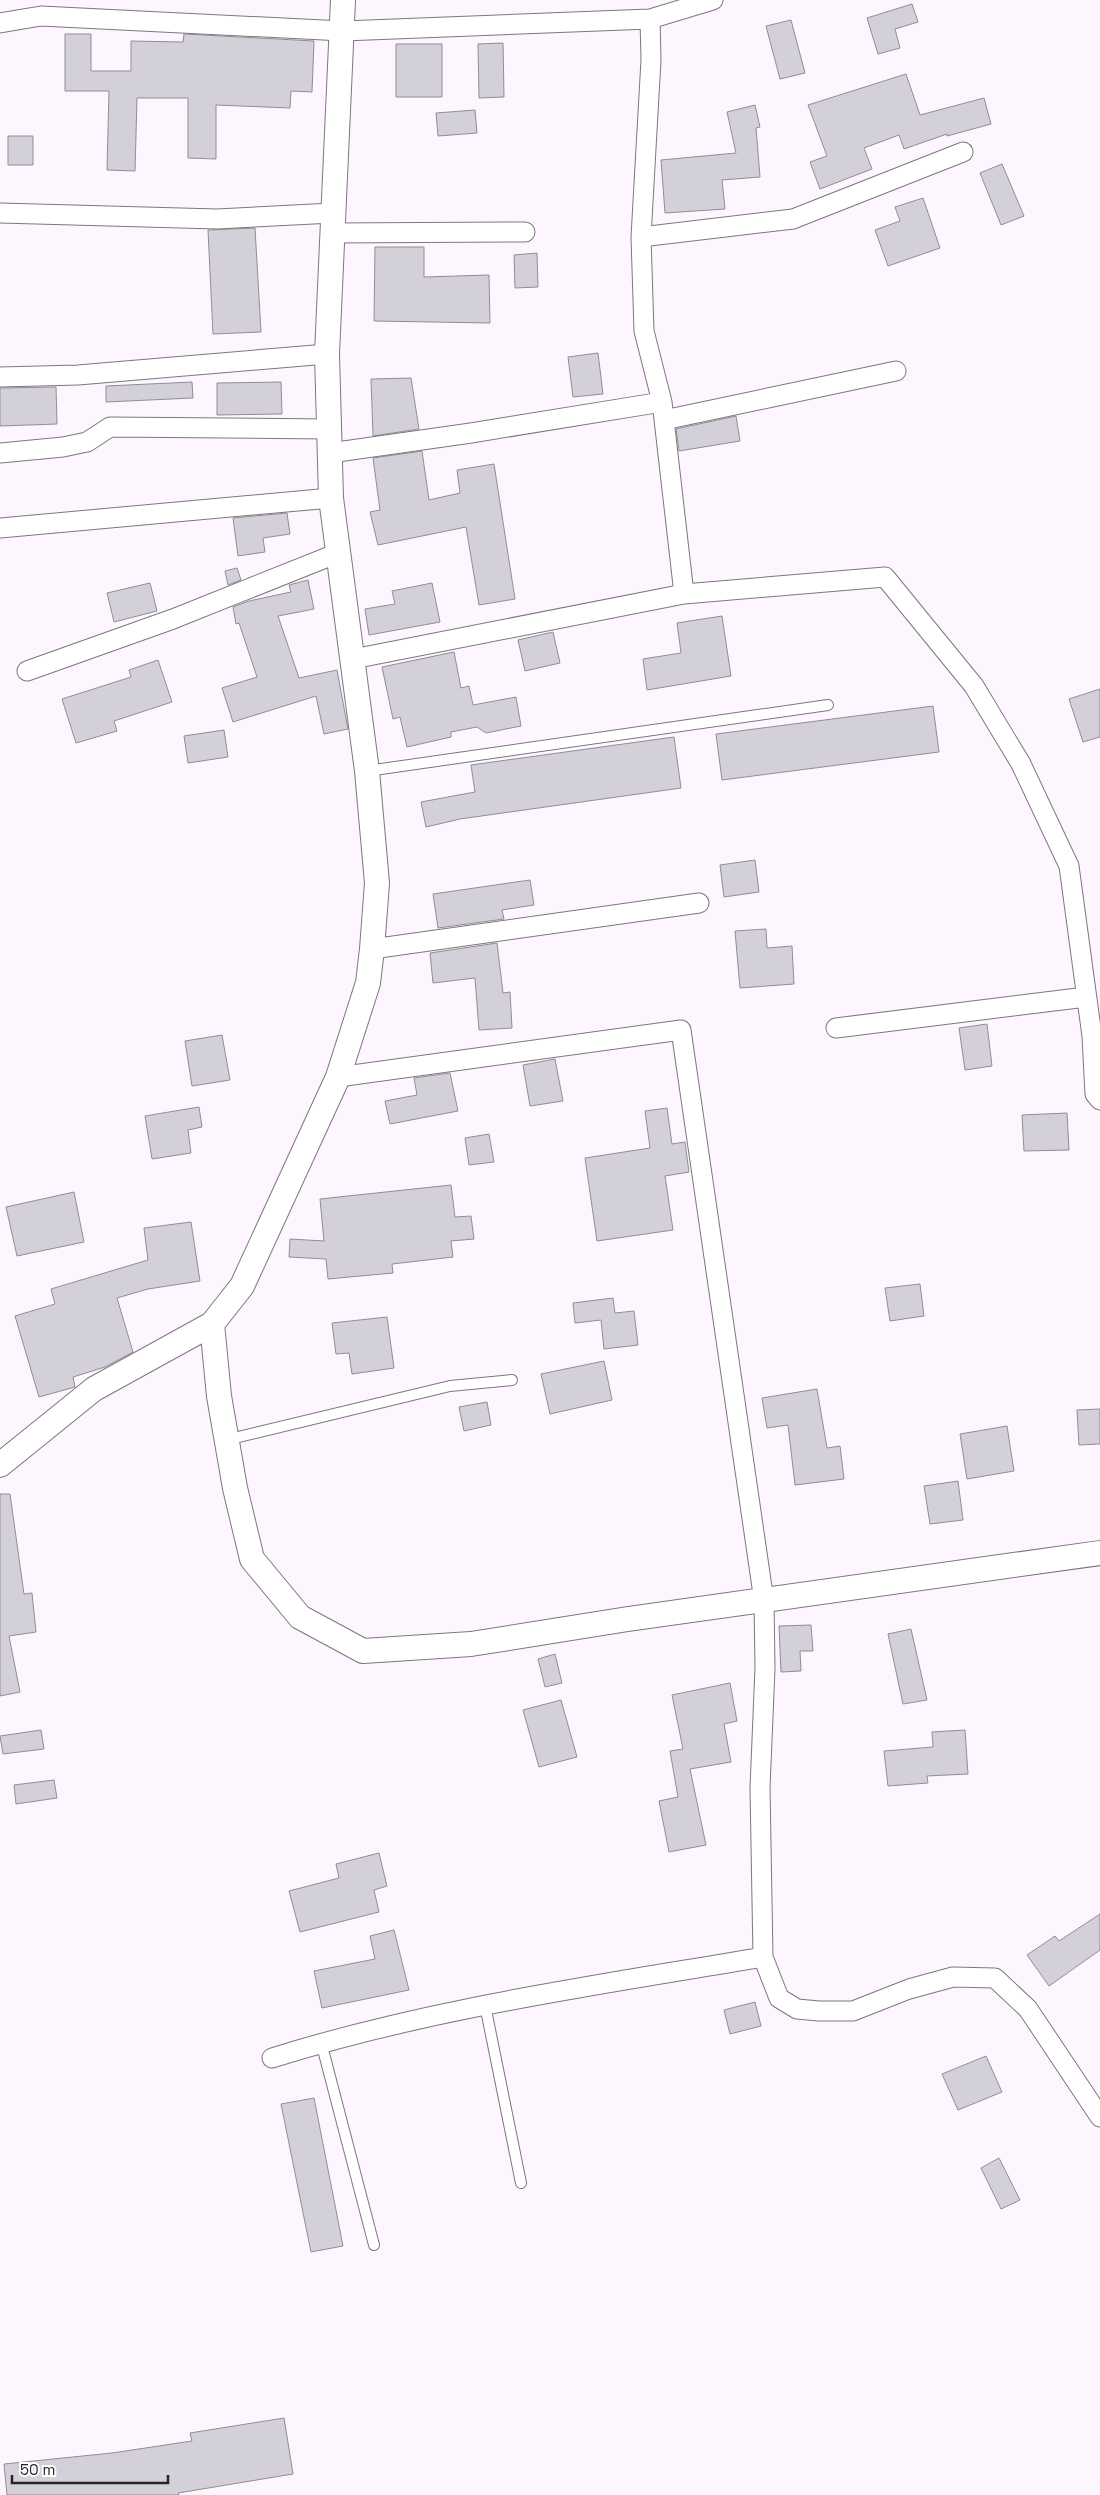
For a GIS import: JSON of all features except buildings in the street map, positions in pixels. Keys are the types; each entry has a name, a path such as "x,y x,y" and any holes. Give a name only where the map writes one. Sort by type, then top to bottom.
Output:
{"street":[{"path":"0,1465 94,1390 212,1324 242,1286 338,1077 368,983 377,883 367,771 331,498 329,429 328,354 343,0"},
{"path":"0,24 41,16 343,31 650,19 713,0"},
{"path":"650,19 651,60 641,237 644,331 663,411 684,594"},
{"path":"641,237 793,219 963,152"},
{"path":"0,213 333,223 525,232"},
{"path":"0,377 78,375 328,354"},
{"path":"330,452 471,433 663,411 896,371"},
{"path":"0,453 63,447 87,442 110,427 329,429"},
{"path":"0,528 331,498"},
{"path":"27,671 173,619 338,553"},
{"path":"353,659 684,594 885,577 974,686 1021,764 1069,866 1086,997 1096,1035 1095,1094 1100,1100"},
{"path":"372,949 699,903"},
{"path":"836,1028 1086,997"},
{"path":"338,1077 681,1030 764,1601 764,1687 760,1788 763,1957 779,1998 797,2009 804,2010 853,2012 909,1989 954,1977 995,1978 1028,2009 1100,2117"},
{"path":"212,1324 226,1440 252,1559 300,1617 363,1651 471,1644 628,1619 1100,1552"},
{"path":"272,2058 321,2042 485,2005 763,1957"}],"lane":[{"path":"367,771 828,705"},
{"path":"226,1440 450,1386 512,1380"},
{"path":"485,2005 521,2183"},
{"path":"321,2042 374,2245"}]}
